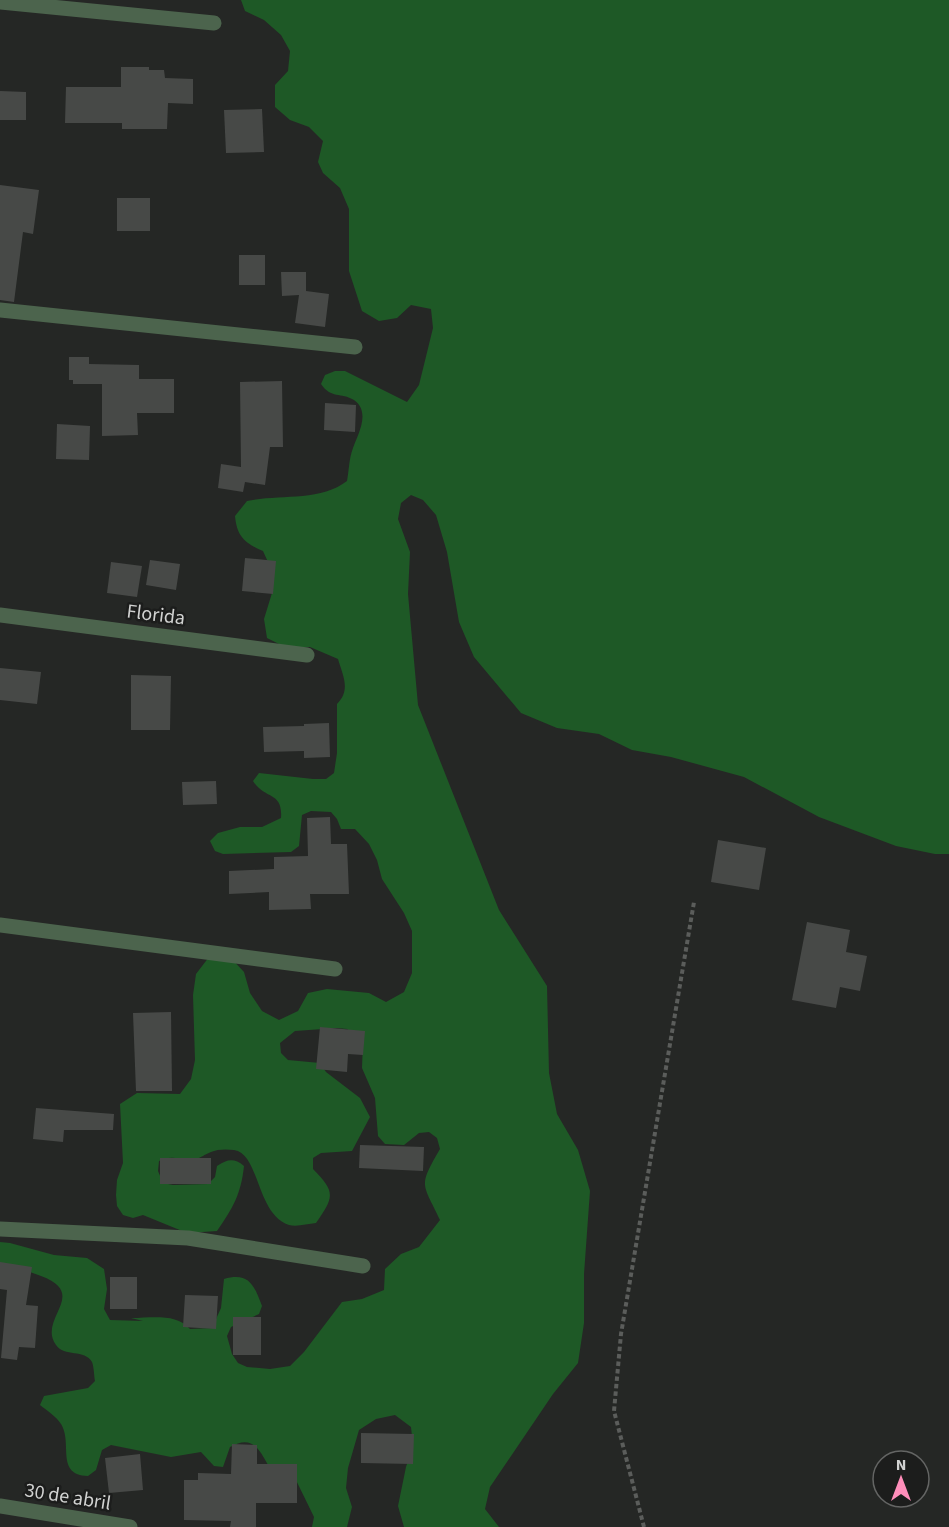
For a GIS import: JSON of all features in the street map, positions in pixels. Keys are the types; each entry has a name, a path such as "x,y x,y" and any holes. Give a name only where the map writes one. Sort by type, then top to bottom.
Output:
{"street":[{"path":"0,2 214,23"},
{"path":"0,310 355,346"},
{"name":"Florida","path":"0,615 308,655"},
{"path":"0,925 335,969"},
{"path":"0,1229 188,1238 363,1266"},
{"name":"30 de abril","path":"0,1506 130,1527"}],"path":[{"path":"644,1527 615,1411 621,1334 694,902"}],"green space":[{"path":"241,0 949,0 949,854 935,854 896,846 819,817 744,777 671,757 632,750 599,734 557,728 521,713 474,657 459,622 447,552 436,515 423,500 411,495 401,503 398,519 410,552 408,594 418,705 499,910 547,986 549,1073 557,1114 578,1150 590,1191 584,1274 584,1323 578,1363 553,1394 490,1487 485,1509 499,1527 404,1527 398,1506 413,1446 411,1427 395,1415 376,1419 359,1430 348,1468 346,1488 352,1507 347,1527 312,1527 314,1517 293,1474 268,1465 257,1448 249,1443 243,1442 230,1447 223,1467 214,1466 201,1452 171,1457 111,1445 102,1450 96,1470 88,1476 78,1474 68,1464 66,1440 61,1424 40,1405 44,1396 88,1388 95,1381 92,1362 85,1356 64,1351 56,1345 52,1335 53,1326 62,1299 61,1291 55,1283 25,1271 0,1269 0,1242 54,1255 87,1258 104,1269 107,1289 104,1309 110,1320 143,1321 131,1318 171,1318 190,1329 212,1328 221,1308 224,1279 239,1277 245,1279 253,1286 262,1306 259,1314 231,1327 227,1336 232,1354 238,1363 247,1367 270,1369 290,1366 304,1352 342,1302 362,1299 384,1290 385,1269 401,1254 419,1247 440,1220 425,1184 428,1171 440,1149 437,1138 429,1132 419,1133 404,1145 385,1144 378,1136 375,1098 362,1068 363,1040 347,1029 337,1028 295,1031 280,1043 281,1053 288,1060 320,1063 326,1072 360,1098 370,1117 352,1151 321,1153 313,1158 313,1169 326,1183 330,1195 316,1223 292,1226 278,1219 270,1209 249,1162 242,1154 234,1150 216,1150 196,1159 168,1158 159,1161 158,1171 163,1183 173,1185 208,1184 215,1177 217,1166 228,1161 244,1166 241,1185 235,1200 217,1231 187,1233 143,1215 133,1218 123,1215 117,1206 117,1180 123,1163 120,1104 137,1093 180,1094 191,1079 195,1060 193,995 196,974 209,957 230,957 244,972 250,993 262,1011 279,1020 298,1011 308,993 327,989 369,993 386,1002 404,992 412,973 412,931 404,913 382,879 377,860 369,844 355,829 341,829 331,812 311,811 302,815 299,846 291,852 223,854 215,851 210,841 218,833 240,827 262,827 281,818 281,809 276,799 253,781 259,773 326,779 334,773 337,753 337,704 345,688 338,659 310,647 285,647 267,638 264,619 272,593 272,571 263,551 251,545 240,534 235,516 247,501 312,495 336,488 347,481 352,452 362,423 362,411 354,400 332,394 325,389 321,384 325,375 335,371 345,371 407,402 419,385 433,328 431,309 411,305 397,318 379,321 362,311 349,271 349,209 340,188 323,173 318,162 323,141 309,127 290,120 275,107 275,85 288,71 290,51 281,35 264,20 245,11"}],"building":[{"path":"121,67 149,67 149,70 164,70 165,78 193,79 193,104 168,103 167,129 122,129 122,123 65,123 66,87 121,87"},
{"path":"0,91 26,92 26,120 0,120"},
{"path":"262,109 264,152 226,153 224,110"},
{"path":"0,185 39,190 33,234 23,232 14,302 0,300"},
{"path":"117,198 150,198 150,231 117,231"},
{"path":"239,255 265,255 265,285 239,285"},
{"path":"281,272 306,272 306,291 329,294 325,327 295,323 299,295 282,296"},
{"path":"69,357 89,357 89,364 139,365 139,379 174,379 174,413 137,413 138,435 102,436 102,384 73,384 73,380 69,380"},
{"path":"282,381 283,447 270,447 265,485 245,482 243,492 218,488 221,464 241,467 240,382"},
{"path":"325,403 356,405 355,432 324,430"},
{"path":"57,424 90,426 89,460 56,459"},
{"path":"245,558 276,561 273,594 242,591"},
{"path":"150,560 180,564 176,590 146,585"},
{"path":"111,562 142,566 137,597 107,593"},
{"path":"0,668 41,672 37,704 0,700"},
{"path":"131,675 171,676 170,730 131,730"},
{"path":"329,723 330,757 304,758 304,751 264,752 263,727"},
{"path":"216,781 217,804 183,805 182,782"},
{"path":"330,817 331,844 347,844 349,894 310,894 311,909 269,910 269,892 229,894 229,871 274,869 274,857 308,856 307,818"},
{"path":"718,840 766,848 759,890 711,882"},
{"path":"807,922 850,930 846,952 867,956 860,991 840,987 836,1008 792,1000"},
{"path":"171,1012 172,1091 136,1091 133,1013"},
{"path":"320,1027 365,1031 363,1055 348,1054 347,1072 316,1069"},
{"path":"36,1108 114,1114 113,1130 64,1130 63,1142 33,1139"},
{"path":"360,1145 424,1147 423,1171 359,1168"},
{"path":"160,1158 211,1158 211,1184 160,1184"},
{"path":"0,1262 32,1267 26,1305 38,1306 35,1348 19,1347 17,1360 1,1358 7,1290 0,1289"},
{"path":"110,1277 137,1277 137,1309 110,1309"},
{"path":"185,1295 218,1296 216,1329 183,1327"},
{"path":"233,1317 261,1317 261,1355 233,1355"},
{"path":"361,1433 414,1434 413,1464 361,1463"},
{"path":"232,1444 257,1445 257,1464 297,1464 297,1503 256,1503 256,1527 230,1527 231,1521 184,1520 184,1480 198,1480 198,1473 231,1474"},
{"path":"140,1454 143,1490 109,1493 105,1458"}]}
